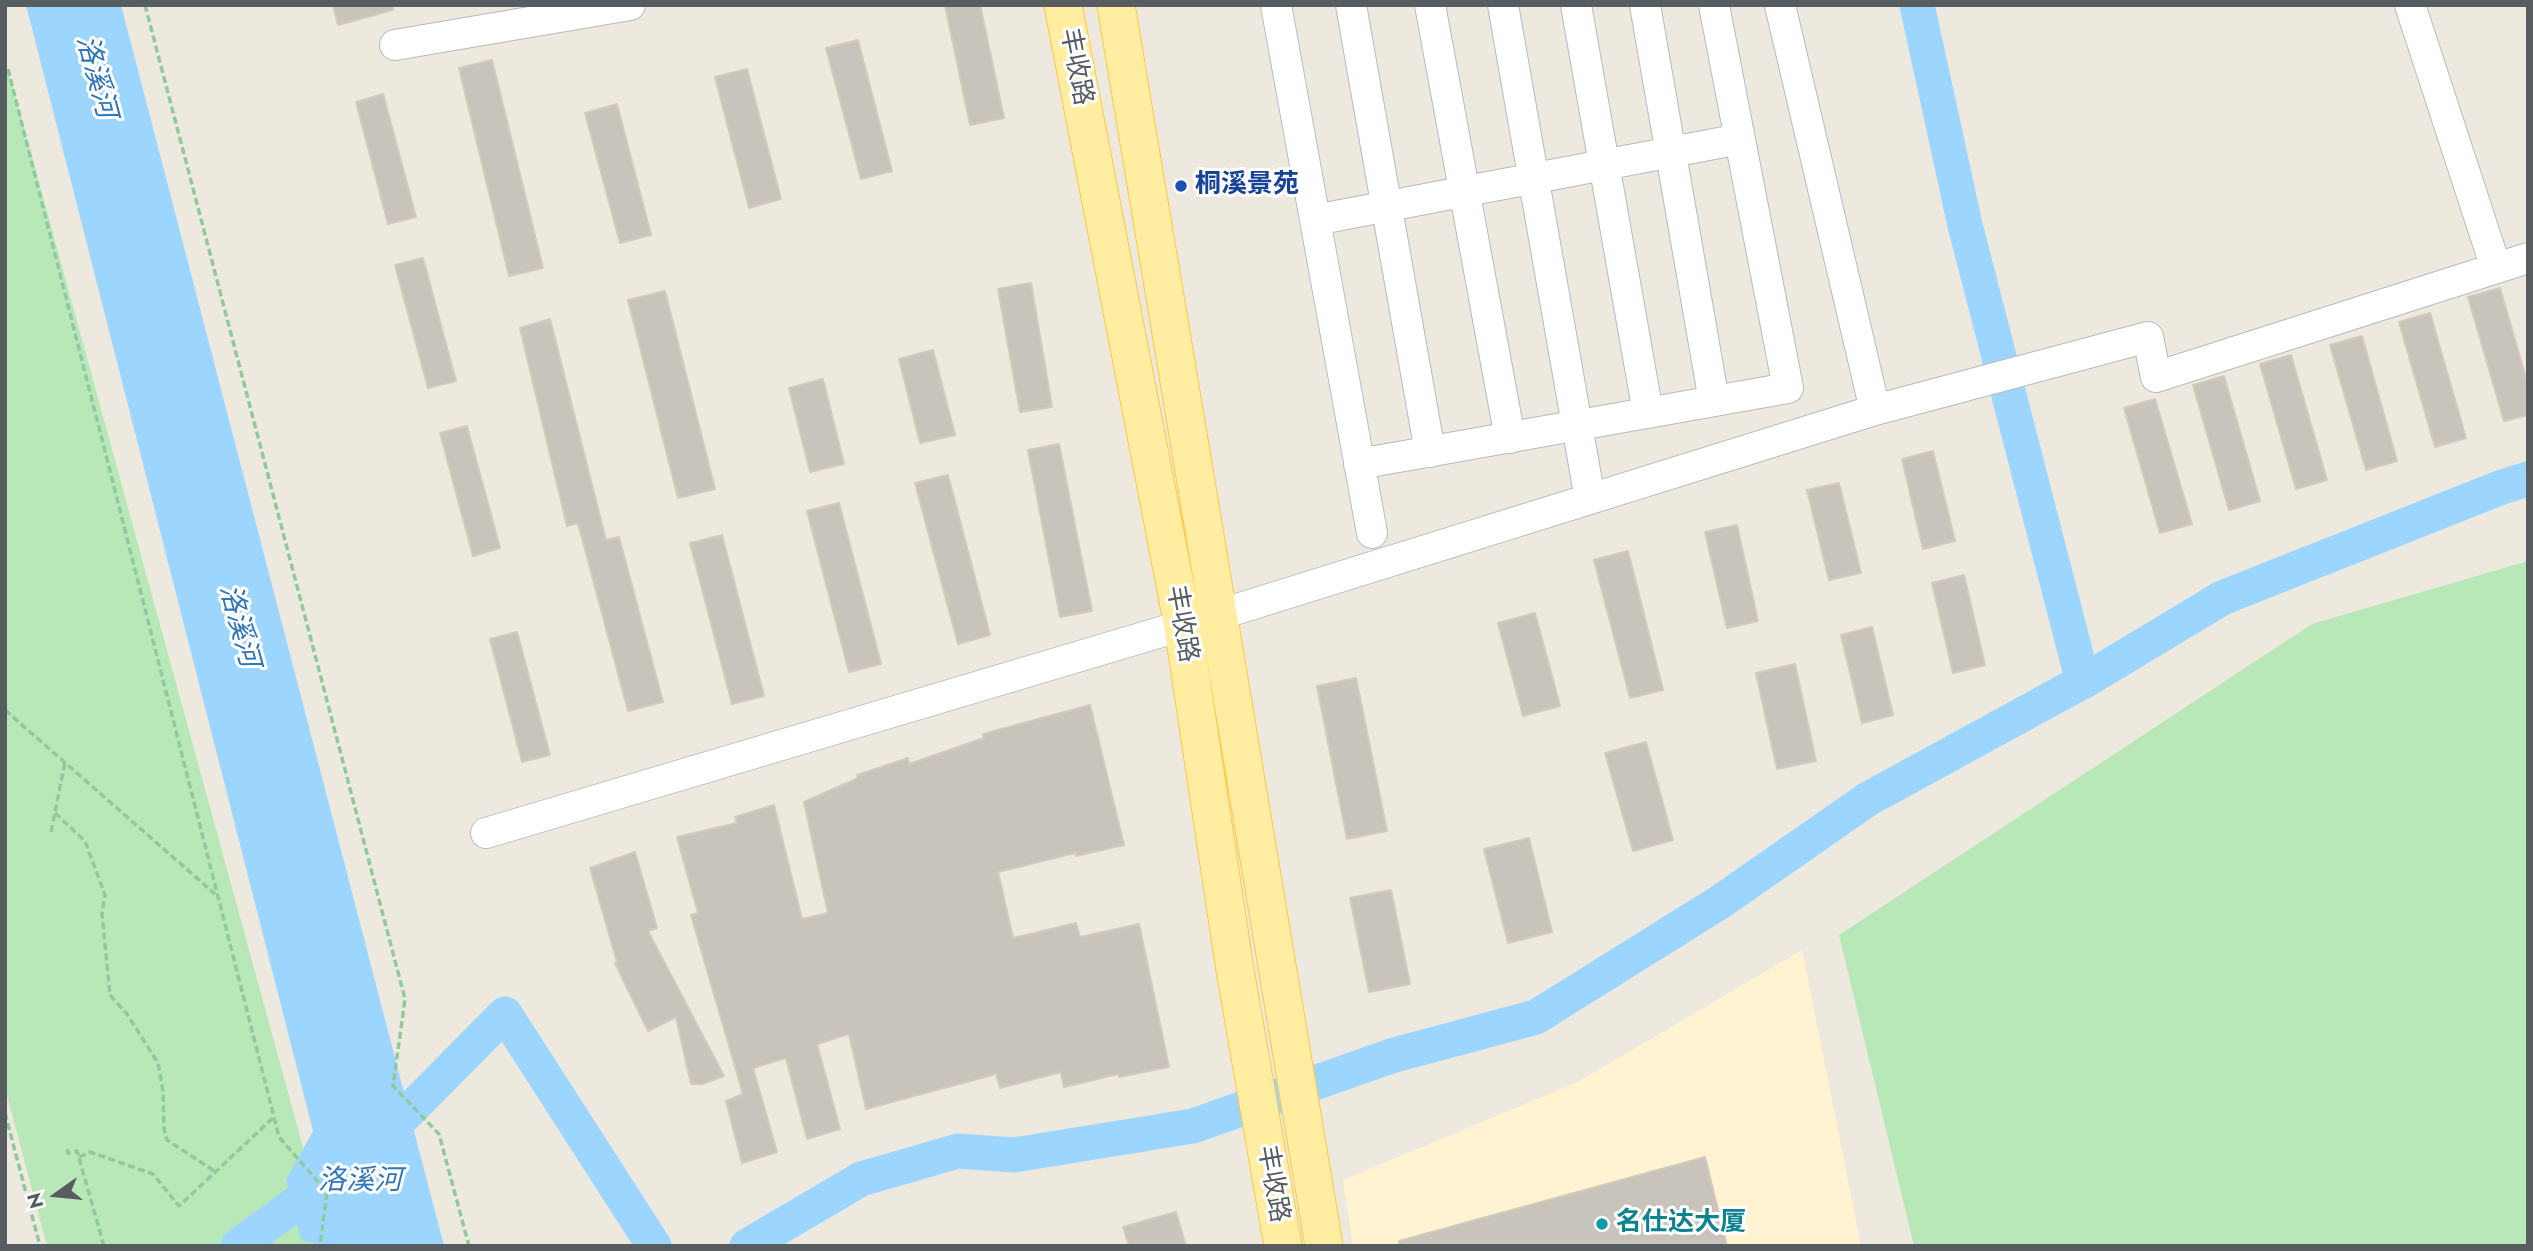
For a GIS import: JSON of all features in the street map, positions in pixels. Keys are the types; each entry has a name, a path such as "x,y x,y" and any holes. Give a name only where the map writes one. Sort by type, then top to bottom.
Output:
{"main road":[{"name":"丰收路","path":"1063,5 1183,626 1235,970 1283,1246"},
{"name":"丰收路","path":"1116,5 1324,1246"}],"street":[{"path":"396,45 630,5"},
{"path":"1276,5 1372,533"},
{"path":"1351,5 1430,452"},
{"path":"1430,5 1510,438"},
{"path":"1503,5 1590,499"},
{"path":"1576,5 1648,413"},
{"path":"1645,5 1714,401"},
{"path":"1359,464 1788,388 1714,5"},
{"path":"1780,5 1875,410"},
{"path":"2410,5 2496,268"},
{"path":"1315,220 1740,139"},
{"path":"486,833 1183,626 1875,410 2148,337 2156,377 2528,258"}],"path":[{"path":"145,5 405,999 393,1086 439,1134 469,1246"},
{"path":"8,69 279,1137 327,1192 320,1246"},
{"path":"5,710 216,895"},
{"path":"51,832 65,762"},
{"path":"55,813 85,841 105,895 102,915 110,995 127,1014 158,1063 167,1140 216,1172"},
{"path":"5,1113 40,1246"},
{"path":"79,1157 90,1152 153,1174 179,1206 274,1117"},
{"path":"67,1149 68,1153 77,1151 104,1246"}],"shaded area":[{"path":"1802,950 1861,1246 1353,1246 1343,1180 1578,1082"}],"green space":[{"path":"8,69 330,1246 47,1246 5,1088 5,70"},
{"path":"2528,561 2528,1246 1914,1246 1839,935 2312,624"}],"water":[{"name":"洛溪河","path":"26,5 121,5 444,1246 326,1246 301,1240 286,1180 313,1131"}],"building":[{"path":"333,5 392,5 393,10 338,25"},
{"path":"945,5 980,5 1004,118 970,125"},
{"path":"858,40 892,171 861,179 826,48"},
{"path":"492,60 543,268 509,276 459,68"},
{"path":"747,69 781,199 749,208 715,77"},
{"path":"383,94 416,217 388,224 356,102"},
{"path":"617,104 651,235 620,243 585,113"},
{"path":"423,258 456,381 428,388 395,265"},
{"path":"1031,283 1052,407 1020,412 998,289"},
{"path":"2500,288 2528,385 2528,415 2504,421 2468,297"},
{"path":"665,291 715,489 678,498 628,300"},
{"path":"2430,313 2466,438 2435,447 2399,322"},
{"path":"550,319 606,540 619,537 663,702 628,711 578,523 567,526 520,328"},
{"path":"2362,336 2397,461 2366,470 2330,345"},
{"path":"933,350 955,435 920,443 899,359"},
{"path":"2291,355 2327,480 2296,489 2260,364"},
{"path":"2224,376 2260,501 2229,510 2193,385"},
{"path":"823,379 844,464 810,472 789,388"},
{"path":"2155,399 2192,524 2160,533 2124,408"},
{"path":"467,426 500,548 473,556 440,433"},
{"path":"1059,444 1092,611 1060,617 1028,450"},
{"path":"1933,451 1955,541 1923,549 1902,459"},
{"path":"948,475 990,635 958,644 915,483"},
{"path":"1839,483 1861,573 1829,580 1807,490"},
{"path":"839,503 881,664 849,672 807,511"},
{"path":"1737,525 1758,621 1727,628 1705,532"},
{"path":"722,535 764,696 732,704 690,543"},
{"path":"1628,551 1663,690 1630,698 1594,560"},
{"path":"1964,575 1985,665 1953,673 1932,583"},
{"path":"1535,613 1560,706 1523,716 1498,623"},
{"path":"1872,627 1893,715 1862,723 1841,635"},
{"path":"517,632 550,755 522,762 490,639"},
{"path":"1795,664 1816,761 1777,769 1756,673"},
{"path":"1356,678 1387,831 1347,839 1317,686"},
{"path":"1090,705 1124,845 1076,856 1075,853 998,872 1013,938 1076,923 1080,937 1139,924 1169,1067 1119,1077 1118,1074 1064,1087 1061,1072 1000,1088 996,1074 866,1109 849,1034 817,1044 840,1129 807,1139 786,1058 753,1068 777,1152 742,1163 726,1101 743,1094 691,915 698,913 677,837 737,823 735,817 774,805 802,919 828,913 804,802 858,778 857,775 908,758 909,764 984,738 983,734"},
{"path":"1646,742 1673,840 1633,851 1605,753"},
{"path":"1529,838 1552,932 1508,943 1484,849"},
{"path":"635,852 657,928 648,931 724,1076 702,1084 691,1084 676,1017 648,1031 615,963 617,962 590,868"},
{"path":"1391,890 1410,984 1369,992 1350,898"},
{"path":"1705,1157 1727,1246 1400,1246 1399,1241"},
{"path":"1176,1212 1186,1246 1129,1246 1123,1227"}],"waterway":[{"path":"1917,5 1965,225 2083,682"},
{"path":"747,1246 861,1179 958,1151 1014,1155 1193,1126 1391,1056 1536,1017 1720,902 1868,799 2091,677 2222,598 2528,479"},
{"path":"376,1144 505,1014 654,1246"},
{"path":"238,1246 331,1178"}],"place":[{"name":"桐溪景苑","path":"1181,186"},
{"name":"名仕达大厦","path":"1602,1224"}]}
